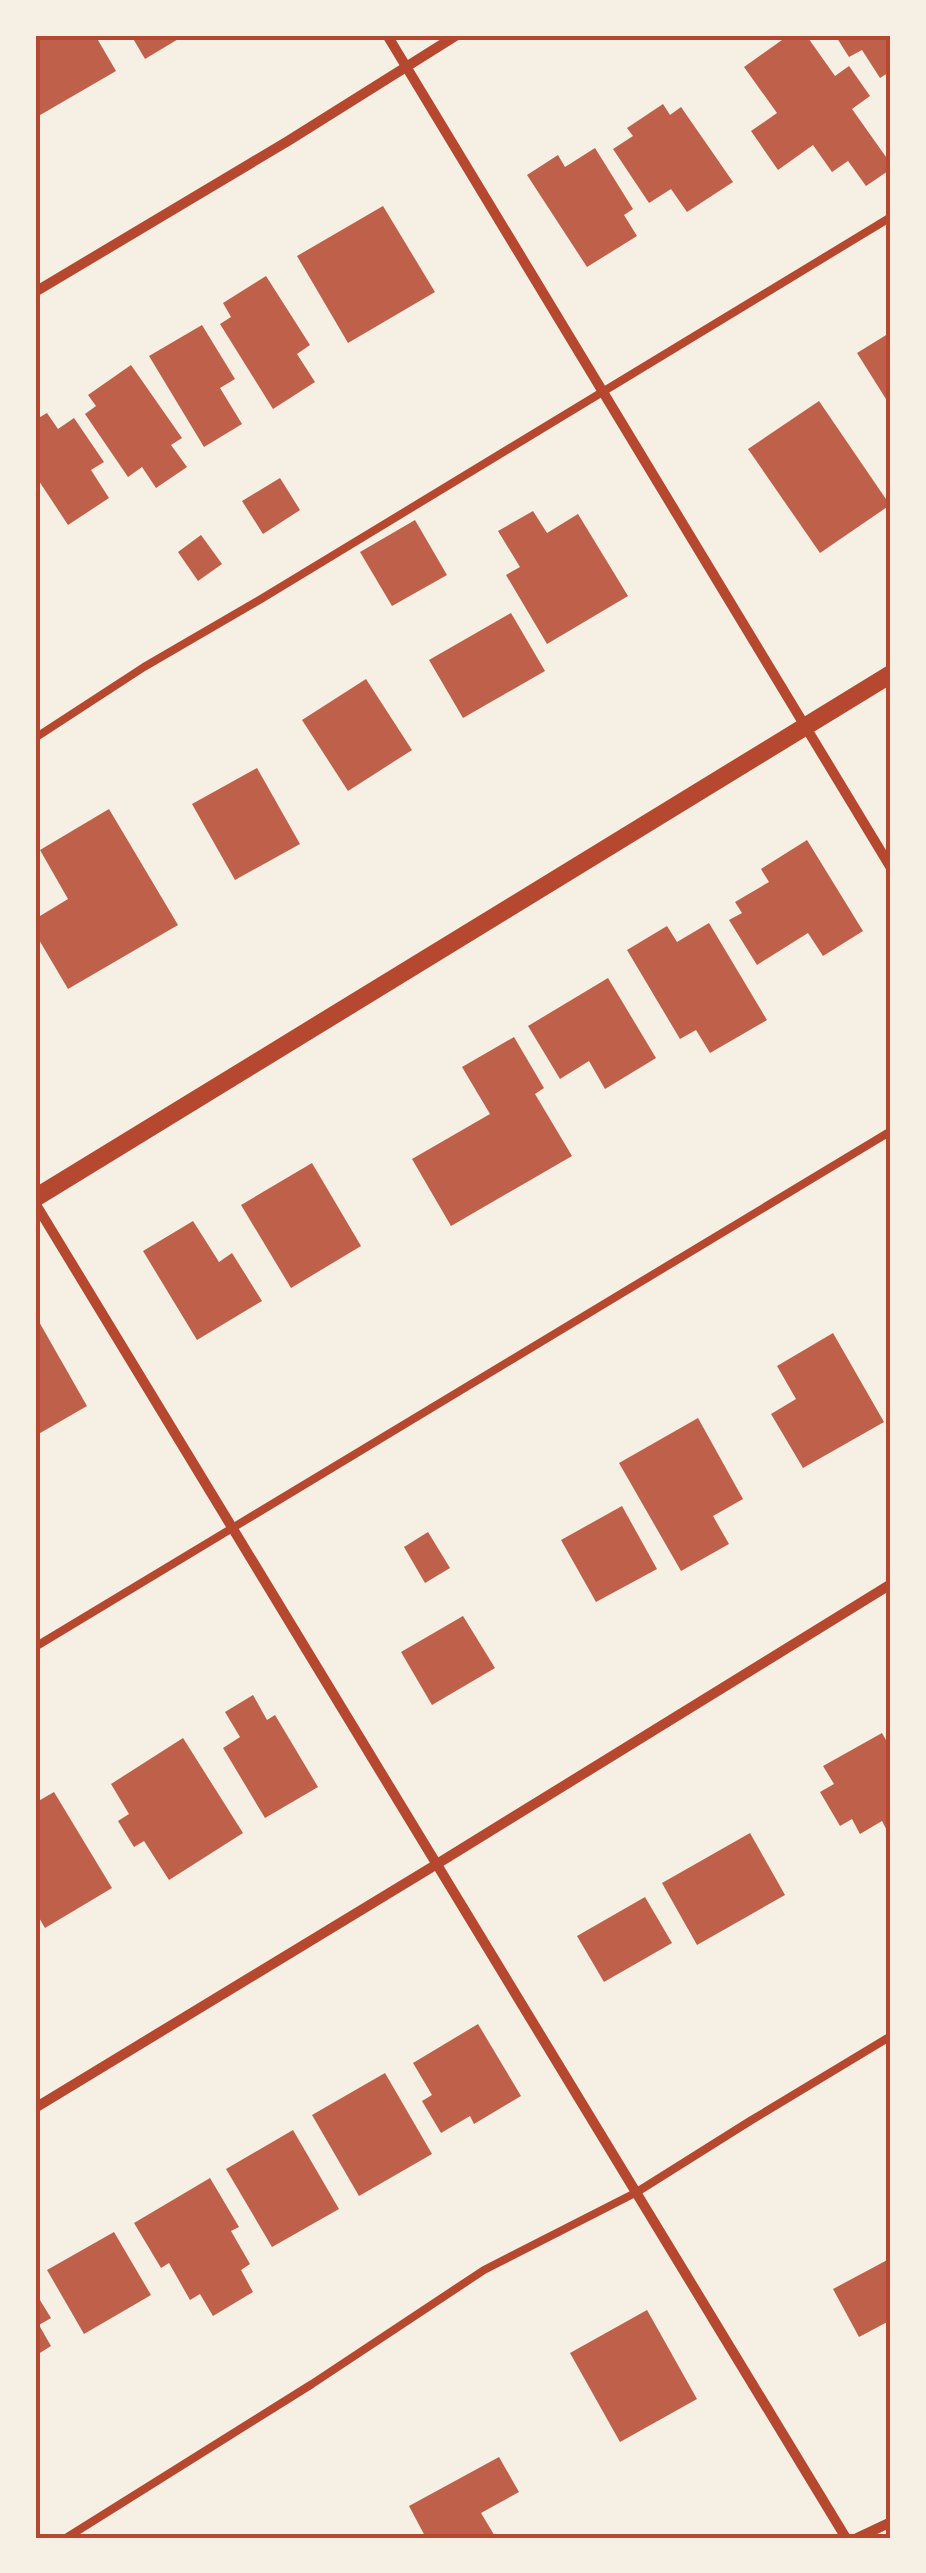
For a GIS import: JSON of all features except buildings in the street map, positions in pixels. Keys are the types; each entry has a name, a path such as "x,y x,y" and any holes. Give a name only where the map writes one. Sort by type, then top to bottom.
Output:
{"street":[{"path":"387,35 891,868"},
{"path":"35,292 456,35"},
{"path":"846,2538 35,1200 891,674"},
{"path":"35,2108 891,1584"},
{"path":"857,2538 891,2522"}],"lane":[{"path":"35,738 144,667 891,217"},
{"path":"35,1647 891,1131"},
{"path":"66,2538 312,2384 484,2270 637,2192 891,2036"}]}
